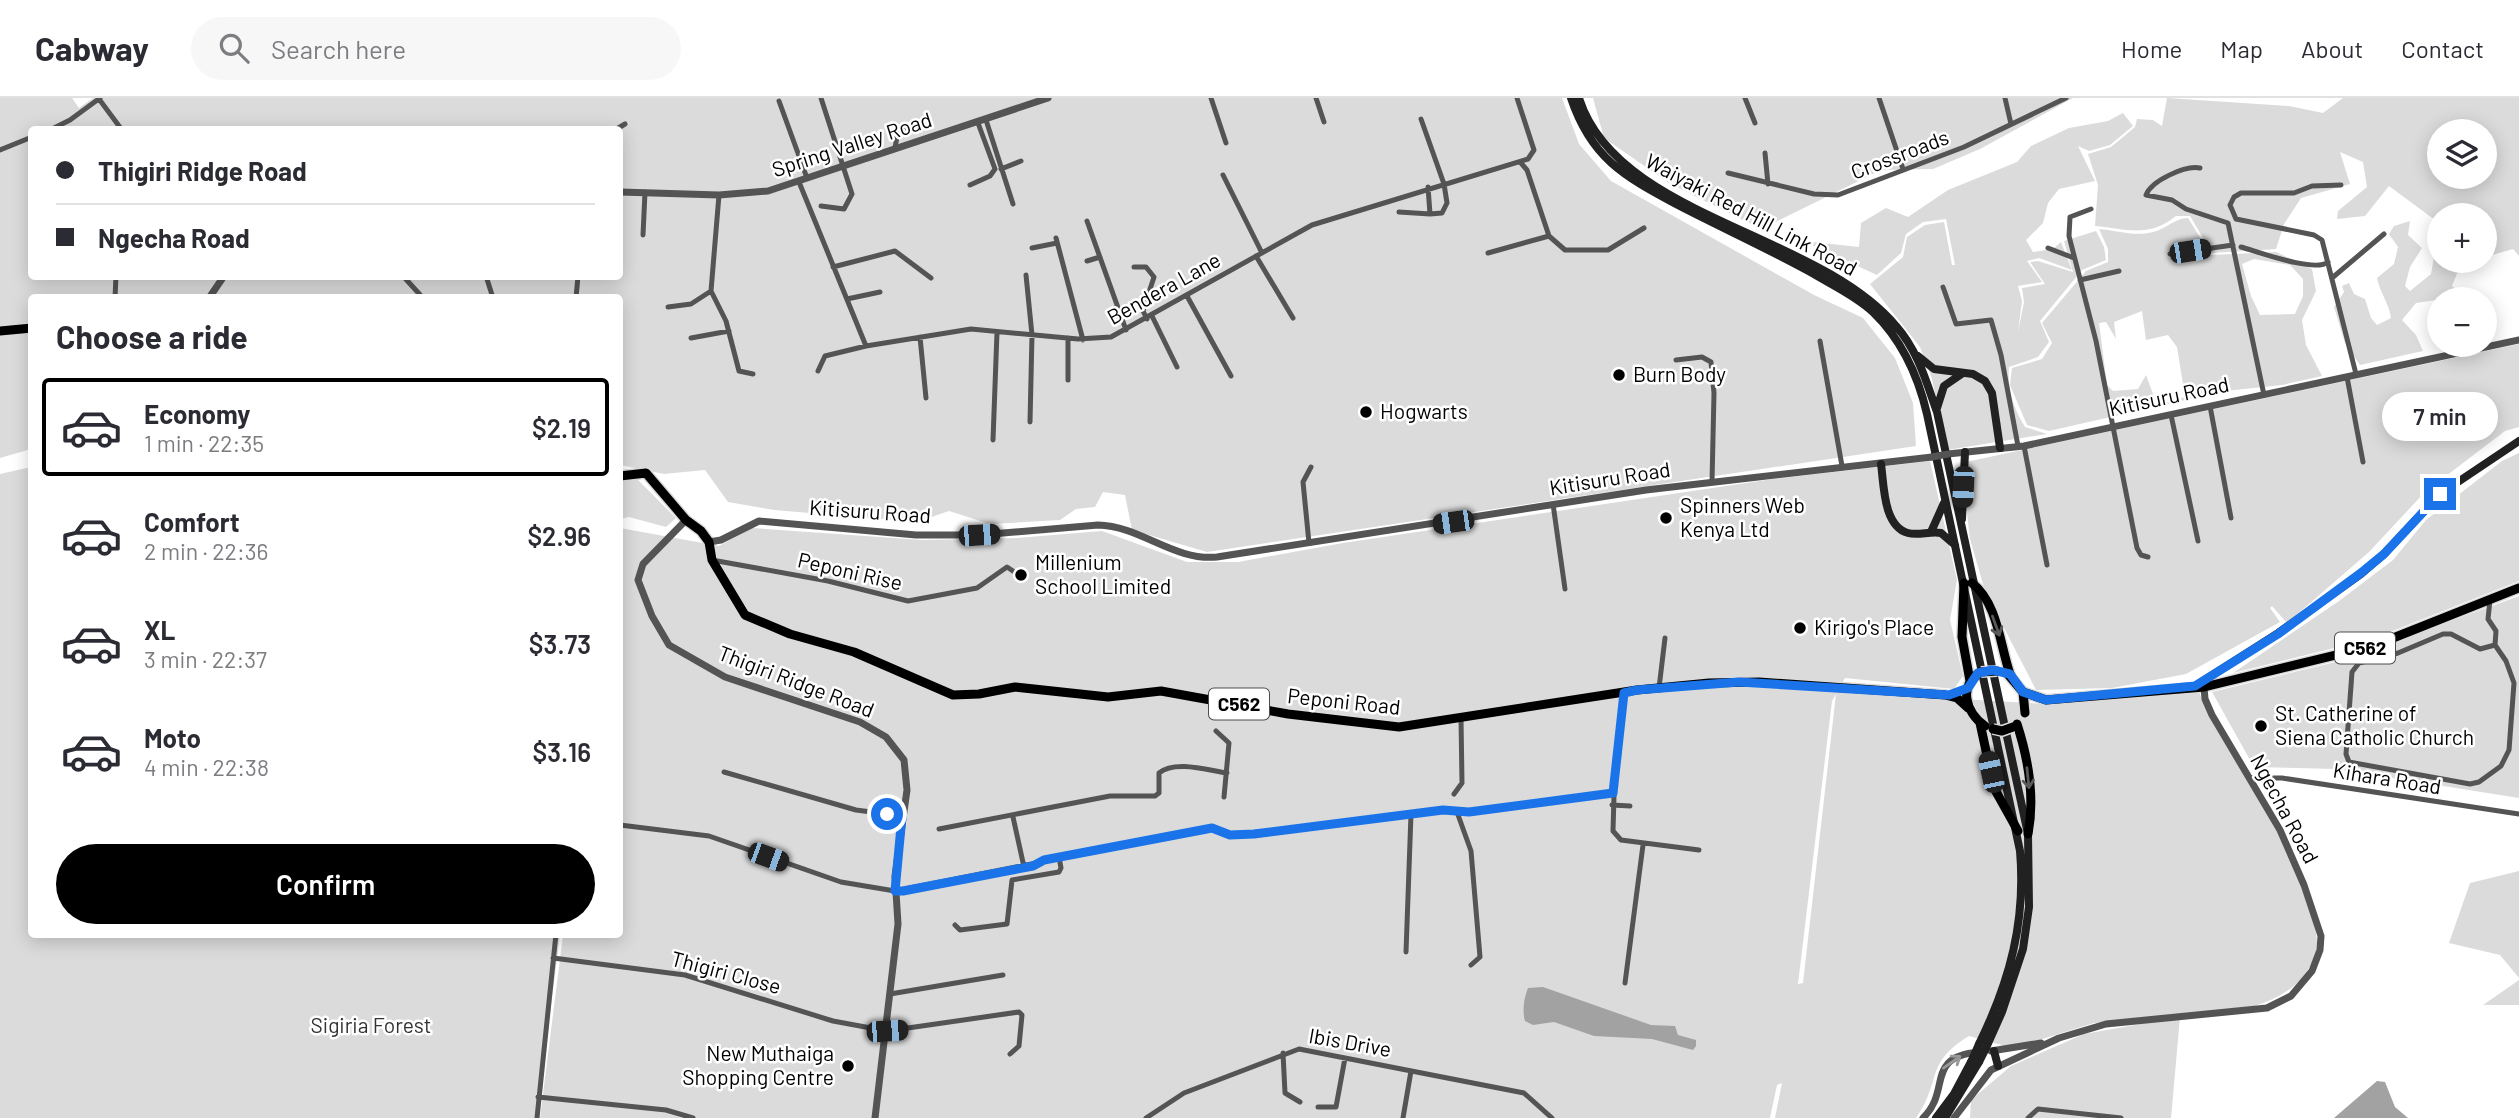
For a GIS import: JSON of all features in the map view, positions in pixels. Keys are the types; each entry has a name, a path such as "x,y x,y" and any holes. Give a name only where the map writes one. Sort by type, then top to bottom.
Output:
{"main road":[{"name":"Waiyaki Red Hill Link Road","path":"1571,98 1580,123 1598,151 1631,180 1847,293 1874,313 1901,346 1915,375 2028,834 2029,907 2023,948 2002,1012 1986,1048"},
{"name":"Waiyaki Red Hill Link Road","path":"1579,98 1598,138 1621,163 1653,185 1847,285 1890,318 1916,354 1937,412 2018,831 2022,872 2017,943 1986,1048"},
{"path":"0,331 28,328"},
{"path":"1916,354 1934,369 1978,376 1990,389 2000,448"},
{"path":"1937,412 1941,390 1963,373"},
{"path":"2200,687 2353,580 2384,554 2440,494 2519,441"},
{"path":"1961,532 1965,452"},
{"path":"1881,464 1888,507 1895,524 1905,532 1944,534 1956,546"},
{"path":"623,476 646,473 686,520 699,528 709,542"},
{"path":"1931,532 1941,514 1944,495"},
{"name":"Peponi Road","path":"709,542 712,560 740,610 751,618 790,634 854,652 953,695 979,694 1015,687 1108,696 1161,691 1288,715 1330,717 1388,727 1709,683 1759,682 1949,695 1969,685"},
{"path":"1968,708 1969,685 1962,637 1968,583 1982,592 1995,622 2010,674 2023,692 2025,713 2015,726 1993,729 1980,723"},
{"name":"C562","path":"2023,692 2046,700 2200,687 2373,646 2519,588"},
{"path":"1969,685 1981,672 2010,674"},
{"path":"1949,695 1968,708 1980,723 1994,788 2018,831"},
{"name":"C562","path":"2025,713 2046,700"},
{"path":"2015,726 2029,775 2031,815 2028,834"},
{"path":"1936,1118 1986,1048 1998,1066"},
{"path":"1945,1118 1975,1062"}],"street":[{"path":"821,98 852,193 846,206 839,209 821,206"},
{"name":"Spring Valley Road","path":"623,192 719,195 768,191 1048,98"},
{"path":"1211,98 1226,143"},
{"path":"1316,98 1324,122"},
{"path":"1517,98 1534,150 1521,163 1527,170 1549,236 1565,250 1608,250 1644,228"},
{"path":"1745,98 1755,123"},
{"path":"1879,98 1903,169"},
{"path":"2005,98 2011,124"},
{"path":"58,126 99,99 119,126"},
{"name":"Crossroads","path":"1728,173 1828,196 1848,192 1964,147 2062,99"},
{"path":"779,101 807,178"},
{"path":"1399,212 1430,214 1445,209 1444,184 1421,119"},
{"path":"982,121 1013,204"},
{"path":"970,185 990,176 995,169 982,121"},
{"path":"895,148 897,137 905,127"},
{"path":"0,150 28,139"},
{"path":"1765,153 1768,184"},
{"path":"1002,169 1021,161"},
{"name":"Bendera Lane","path":"818,371 825,356 957,329 1101,340 1126,330 1312,225 1428,187 1521,163"},
{"path":"2200,168 2192,167 2179,172 2149,188 2146,195 2172,200 2186,209 2225,221 2233,245 2264,395"},
{"path":"1223,175 1259,255 1293,318"},
{"path":"799,182 866,346"},
{"path":"2341,185 2312,186 2294,193 2241,193 2234,197 2231,205 2236,219 2319,236 2356,374"},
{"path":"1428,187 1430,214"},
{"path":"643,235 645,192"},
{"path":"719,195 711,291 729,331 739,371 753,374"},
{"path":"2091,209 2076,212 2069,220 2074,257 2114,426 2137,548 2141,555 2148,557"},
{"path":"1087,220 1126,330"},
{"path":"2332,278 2384,234"},
{"path":"1488,253 1549,236"},
{"path":"1032,248 1056,240 1083,340"},
{"path":"2170,254 2233,245"},
{"path":"2241,247 2319,267 2328,262"},
{"path":"2048,248 2074,257"},
{"path":"834,267 895,251 931,278"},
{"path":"1087,261 1100,257"},
{"path":"1134,267 1146,267 1154,277 1143,311 1177,367"},
{"path":"2080,280 2119,271"},
{"path":"1026,275 1032,335 1030,422"},
{"path":"407,280 419,294"},
{"path":"1943,287 1956,324 1991,320 2048,565"},
{"path":"668,307 691,304 711,291"},
{"path":"847,299 880,292"},
{"path":"1187,296 1231,376"},
{"path":"691,338 729,331"},
{"path":"993,440 997,332"},
{"path":"920,337 926,398"},
{"path":"1068,338 1068,380"},
{"name":"Kitisuru Road","path":"709,542 721,540 759,521 916,535 979,535 1108,525 1174,552 1204,558 1712,482 2021,446 2519,340"},
{"path":"1820,341 1842,466"},
{"path":"1676,360 1702,357 1711,362 1714,393 1712,482"},
{"path":"2347,377 2363,462"},
{"path":"2210,406 2231,518"},
{"path":"2171,415 2198,541"},
{"path":"1309,543 1303,482 1311,467"},
{"path":"1553,504 1565,589"},
{"name":"Thigiri Ridge Road","path":"686,520 643,564 638,580 652,617 668,645 725,677 860,722 886,737 904,760 907,773 895,891 898,924 875,1118"},
{"name":"Peponi Rise","path":"712,560 828,581 908,601 977,588 1007,566 1013,570"},
{"path":"2490,600 2488,619 2496,631 2495,645 2506,661 2514,689 2509,752 2501,766 2481,781 2470,784 2349,762 2346,754 2352,672 2358,663 2398,653 2443,634 2451,634 2480,649 2495,645"},
{"path":"1659,688 1665,638"},
{"name":"Ngecha Road","path":"1954,1118 1981,1080 1998,1066 2059,1038 2106,1024 2267,1008 2291,996 2305,981 2320,950 2320,930 2286,844 2212,715 2200,687"},
{"path":"1624,693 1612,826 1617,836 1643,845 1699,850"},
{"path":"1454,794 1462,783 1461,718"},
{"path":"1216,731 1229,743 1224,797"},
{"path":"939,829 1013,817 1110,796 1155,796 1159,793 1159,773 1165,769 1193,768 1227,773"},
{"path":"724,772 856,810 902,816"},
{"name":"Kihara Road","path":"2250,778 2282,778 2519,814"},
{"path":"623,825 709,836 841,882 895,891 1212,828 1230,835 1254,834 1411,814 1479,811 1613,793"},
{"path":"1612,805 1630,806"},
{"path":"1457,812 1471,851 1480,957 1471,965"},
{"path":"1406,952 1411,814"},
{"path":"1013,817 1024,867"},
{"path":"1625,983 1643,845"},
{"path":"955,925 960,930 1007,923 1013,880 1059,872 1059,857"},
{"path":"537,1118 542,1098 556,938"},
{"name":"Thigiri Close","path":"553,958 685,975 833,1021 887,1031 1019,1012 1022,1015 1019,1046 1010,1054"},
{"path":"890,994 1003,975"},
{"name":"Ngecha Road","path":"1923,1118 1938,1098 1938,1080 1947,1063 1961,1055 1986,1048 2059,1038"},
{"name":"Ibis Drive","path":"1146,1118 1184,1093 1283,1053 1305,1049 1524,1093 1552,1118"},
{"path":"1283,1053 1285,1093 1300,1102"},
{"path":"1318,1107 1336,1107 1345,1058"},
{"path":"1403,1118 1411,1071"},
{"path":"542,1098 664,1110 693,1118"},
{"path":"2028,1118 2038,1109 2122,1118"}],"green space":[{"path":"0,98 72,98 79,108 93,98 1562,98 1579,144 1611,181 1814,295 1863,318 1895,358 1913,403 1916,446 1207,552 1132,530 1125,495 1103,492 1095,507 1076,509 1060,520 990,524 949,511 917,522 774,510 728,502 705,470 664,474 623,466 623,294 28,294 28,450 0,458"},
{"path":"1593,98 2073,98 1980,149 1933,169 1881,170 1761,229 1669,183 1604,138"},
{"path":"2167,98 2289,106 2323,113 2343,98 2519,98 2519,256 2513,249 2497,254 2497,203 2427,203 2427,214 2389,186 2365,216 2337,219 2338,211 2367,187 2363,162 2340,152 2350,184 2301,198 2284,224 2276,249 2212,253 2190,216 2176,216 2147,230 2095,226 2098,185 2088,154 2111,147 2135,127 2137,119 2153,120 2162,126"},
{"path":"2123,113 2133,126 2110,145 2089,151 2078,146 2095,181 2059,189 2048,203 2043,223 2026,240 2033,252 2053,249 2061,242 2072,270 2039,258 2027,261 2042,282 2018,286 2022,301 2018,332 2024,302 2022,288 2045,284 2030,262 2038,261 2073,272 2064,241 2096,231 2104,247 2106,260 2082,270 2040,321 2049,342 2038,357 2009,367 2010,390 2021,420 2025,427 2047,434 1947,450 1932,379 1920,347 1870,284 1903,257 1907,237 1925,225 1944,222 1952,265 1955,265 1946,219 1923,222 1906,234 1901,253 1877,275 1803,241 1859,247 1861,223 1886,208 1908,217 1948,190 2017,162 2031,146 2069,128 2108,121"},
{"path":"2188,218 2211,255 2276,252 2312,269 2316,291 2302,320 2306,345 2322,376 2282,385 2225,391 2049,431 2027,425 2010,385 2012,368 2042,359 2052,343 2042,323 2086,271 2108,262 2108,249 2099,229 2142,234 2154,232","holes":["2254,259 2290,265 2303,279 2303,296 2295,314 2260,315 2251,296 2242,264","2142,311 2146,340 2168,335 2177,347 2185,397 2157,405 2146,375 2138,389 2113,391 2107,385 2099,323 2106,322 2116,339 2114,322"]},
{"path":"2410,221 2408,235 2422,248 2410,267 2405,286 2410,291 2431,273 2457,273 2453,287 2427,287 2427,301 2416,303 2402,320 2416,335 2423,351 2360,365 2345,343 2334,307 2344,292 2342,286 2349,283 2354,294 2365,299 2371,318 2377,325 2391,318 2377,278 2394,264 2398,247 2389,234 2394,226"},
{"path":"2519,344 2519,427 2505,431 2425,492 2369,552 2287,623 2272,606 2270,608 2280,622 2186,674 2112,688 2036,690 1985,591 1970,539 1961,463 2458,357 2497,357 2497,349"},
{"path":"2519,453 2519,581 2375,638 2233,673 2339,601 2393,560 2426,520 2502,461"},
{"path":"1930,461 1957,580 1950,620 1963,676 1954,689 1845,678 1837,692 2046,704 2198,690 2286,844 2316,932 2316,952 2312,963 2293,987 2255,1006 2094,1023 2036,1041 2005,1046 1969,1036 1945,1055 1939,1064 1929,1094 1916,1118 1775,1118 1782,1083 1777,1085 1770,1118 540,1118 563,938 623,938 623,529 719,546 752,528 922,540 1017,538 1102,531 1187,562 1238,562 1343,543 1773,479","holes":["1836,694 1803,983 1798,984 1832,701"]},
{"name":"Sigiria Forest","path":"28,468 28,938 560,938 537,1118 0,1118 0,474"},
{"path":"623,478 636,478 676,518 666,527 629,517 623,518"},
{"path":"2519,596 2519,798 2336,769 2254,767 2212,692 2348,659"},
{"path":"2519,871 2519,978 2500,955 2449,943 2470,883"},
{"path":"2519,980 2519,1005 2483,1005"},
{"path":"2180,1017 2171,1118 1970,1118 1971,1100 2011,1066 2084,1034"}],"shaded area":[{"path":"1543,987 1651,1025 1675,1026 1678,1035 1696,1040 1696,1046 1693,1050 1652,1039 1594,1036 1554,1022 1533,1025 1525,1021 1525,996 1528,988"},
{"path":"2377,1081 2385,1082 2395,1107 2408,1118 2334,1118"}],"place":[{"name":"Burn Body","path":"1619,375"},
{"name":"Hogwarts","path":"1366,412"},
{"name":"Spinners Web Kenya Ltd","path":"1666,518"},
{"name":"Millenium School Limited","path":"1021,575"},
{"name":"Kirigo's Place","path":"1800,628"},
{"name":"St. Catherine of Siena Catholic Church","path":"2261,726"},
{"name":"New Muthaiga Shopping Centre","path":"848,1066"}],"route":[{"path":"887,814 902,816 895,891 903,891 1033,866 1044,860 1212,828 1230,835 1254,834 1443,810 1469,812 1613,793 1624,693 1637,690 1709,683 1759,682 1949,695 1968,688 1973,676 1978,673 1993,670 2010,674 2023,692 2046,700 2195,686 2278,634 2361,573 2384,554 2440,494"}]}
